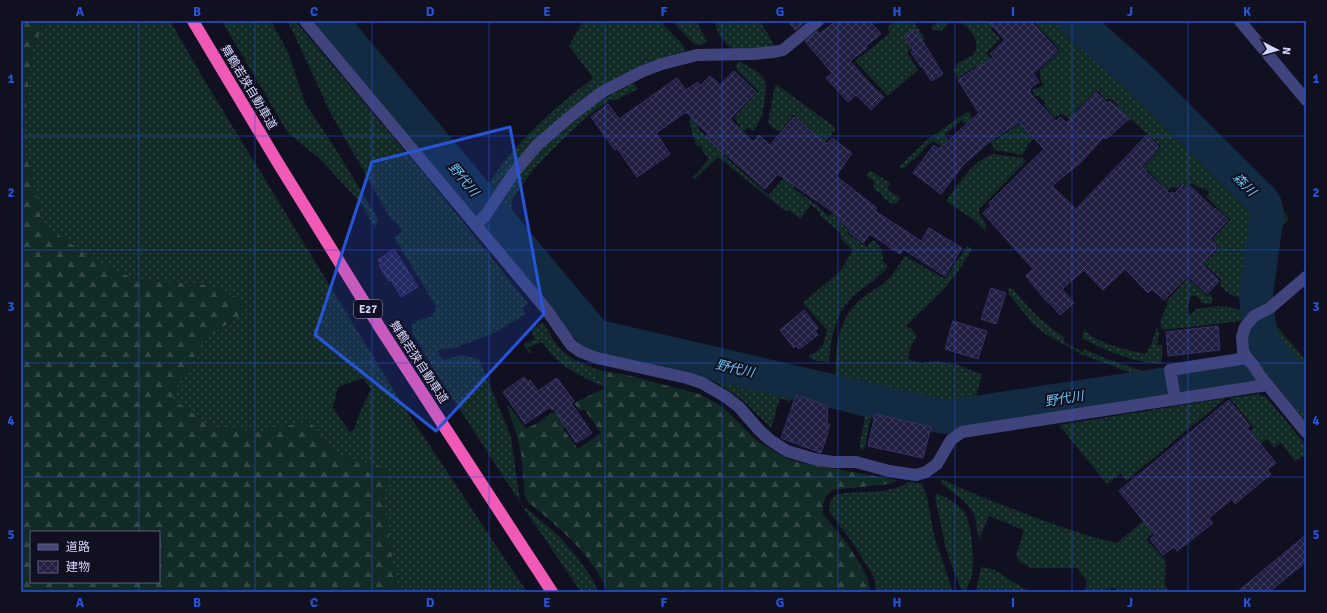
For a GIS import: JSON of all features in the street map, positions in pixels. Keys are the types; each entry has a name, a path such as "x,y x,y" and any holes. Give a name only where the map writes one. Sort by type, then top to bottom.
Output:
{"highway":[{"name":"舞鶴若狭自動車道","path":"194,21 278,163 382,331 552,592"}],"street":[{"path":"305,21 546,309 571,345 581,352 597,358 687,378 702,383 726,397 739,407 759,430 770,440 787,451 814,459 833,462 856,462 889,471 916,475 926,472 937,464 951,440 962,432 1264,381"},
{"path":"476,225 485,216 513,174 537,145 602,92 641,72 662,64 697,55 752,54 783,50 818,21"},
{"path":"1240,21 1306,100"},
{"path":"1306,277 1270,308 1258,313 1244,327 1242,337 1243,351 1264,381 1306,432"},
{"path":"1175,395 1170,370 1250,361"}],"highlighted area":[{"path":"510,127 544,314 436,431 315,335 372,162"}],"green space":[{"path":"21,21 44,21 32,53 22,138 43,224 98,263 138,280 211,285 243,300 242,314 204,340 172,398 213,428 262,431 309,421 340,456 388,468 384,505 398,592 21,592"},
{"path":"44,21 170,21 206,83 402,404 527,592 398,592 384,505 388,468 340,456 309,421 262,431 213,428 172,398 204,340 242,314 211,285 138,280 98,263 43,224 22,139 32,53","holes":["363,378 371,389 354,429 350,432 333,408 338,387"]},
{"path":"222,21 271,21 288,52 305,103 335,148 378,219 375,228 361,203 320,159 288,133"},
{"path":"288,21 295,21 325,56 442,196 528,304 522,308 526,314 492,334 454,348 437,350 443,360 461,355 479,359 511,437 520,502 436,373 412,332 412,325 419,320 433,316 436,306 394,237 402,231 396,222 391,219 330,112"},
{"path":"315,21 326,21 483,208 478,214"},
{"path":"337,21 353,21 444,133 445,140 487,186 508,156 539,123 593,78 569,46 583,21 660,21 685,49 684,54 599,88 497,189 491,190 487,187 481,193"},
{"path":"672,21 696,21 707,41 700,46 693,43"},
{"path":"714,21 760,21 776,48 737,51 727,45 720,37"},
{"path":"895,21 913,21 925,39 907,52 918,70 888,96 855,61 890,33 887,28"},
{"path":"938,21 999,21 991,29 1000,39 986,53 996,64 982,72 977,66 958,78 953,69 959,62 973,55 976,49 976,40 971,31 959,22 950,23 941,31 933,30 931,27"},
{"path":"1033,21 1069,21 1135,81 1258,201 1264,210 1265,223 1249,301 1226,291 1220,285 1221,280 1204,264 1219,248 1216,246 1217,244 1213,239 1230,220 1206,197 1210,192 1197,187 1192,183 1188,187 1183,183 1177,188 1171,187 1166,193 1144,206 1162,185 1147,170 1141,172 1139,171 1161,147 1132,120 1130,121 1116,108 1118,105 1111,99 1107,100 1097,90 1075,112 1084,123 1081,130 1064,115 1060,114 1055,118 1044,105 1046,103 1039,96 1034,96 1033,90 1044,85 1040,79 1041,76 1039,70 1059,52 1059,49"},
{"path":"1100,35 1104,36 1200,127 1289,218 1280,229 1279,236 1274,235 1267,278 1263,278 1272,218 1271,208 1266,201 1139,76 1097,38"},
{"path":"739,61 758,72 766,82 765,102 762,114 753,131 748,128 743,131 739,128 740,125 734,118 758,91 737,70 736,66"},
{"path":"633,83 638,89 613,101 611,99 588,116 557,145 533,170 513,198 511,208 571,284 605,323 795,370 829,375 829,387 598,333 497,212 502,213 506,207 502,200 524,167 545,145 566,126 603,99"},
{"path":"776,84 836,128 793,188 818,206 828,216 833,213 840,215 836,220 849,230 847,233 867,247 873,240 876,242 883,254 883,261 888,266 878,277 858,292 844,306 833,333 829,362 817,361 810,358 809,355 820,349 822,346 827,330 803,303 841,270 853,250 841,239 841,233 819,215 820,212 811,205 800,219 790,211 784,210 718,157 695,179 692,178 709,159 703,152 702,147 696,145 691,129 690,118 698,112 704,121 697,128 722,149 725,157 769,195 802,157 800,144 811,130 793,115 781,131 776,130 768,123"},
{"path":"968,111 982,135 978,137 962,120 944,135 957,149 951,154 934,141 903,169 899,167 927,140"},
{"path":"977,116 980,117 995,140 1024,120 1038,135 1028,144 1022,155 995,150"},
{"path":"993,154 1023,158 1026,161 979,209 979,214 986,224 985,231 974,220 946,201 978,162"},
{"path":"870,170 890,183 887,189 900,198 896,204 892,204 882,197 882,194 874,189 874,181 866,176"},
{"path":"491,217 594,339 830,395 833,407 794,394 790,402 780,398 771,428 745,402 719,384 697,374 640,363 596,351 586,346 573,334 553,307 516,265 488,228 487,224"},
{"path":"967,246 972,249 961,267 945,288 906,326 912,329 917,336 910,348 908,359 923,363 936,361 958,365 982,374 974,405 1129,378 1129,372 1083,355 1044,333 1033,324 1008,293 1009,288 1013,289 1030,309 1043,321 1064,337 1064,342 1082,352 1084,349 1107,359 1145,372 1148,383 943,414 838,389 835,374 838,339 846,317 853,307 861,299 887,280 905,256 945,279"},
{"path":"1188,278 1207,296 1211,294 1213,300 1211,304 1202,303 1198,297 1192,295 1188,303 1187,314 1191,314 1196,309 1231,307 1242,312 1242,321 1163,330 1161,319 1166,308 1167,301"},
{"path":"1270,318 1306,361 1306,385 1269,340 1264,320"},
{"path":"543,322 555,343 561,350 576,361 598,370 597,378 600,385 561,363 542,342 528,347 532,353 529,353 523,344 535,340 531,330"},
{"path":"1255,325 1257,340 1271,362 1263,362 1256,354 1253,353 1251,349 1248,334"},
{"path":"1157,326 1159,333 1157,345 1162,345 1161,364 1140,361 1120,355 1082,338 1084,329 1096,339 1146,354"},
{"path":"598,370 627,375 699,394 715,402 727,411 757,441 784,457 798,462 896,480 895,482 889,484 832,490 825,497 823,505 823,514 846,542 859,562 868,579 870,592 607,592 594,566 574,542 528,502 525,496 521,453 517,435 507,406 510,407 525,428 534,425 555,412 562,417 567,425 563,429 578,449 601,433 584,409 580,411 574,403 605,388 598,380"},
{"path":"1279,371 1306,403 1306,422 1269,378 1271,376 1268,372"},
{"path":"1250,374 1253,381 1178,391 1177,386"},
{"path":"1169,387 1170,392 1167,394 960,425 951,430 945,431 935,430 935,427 872,412 864,450 860,448 860,443 865,417 843,411 839,396 943,421"},
{"path":"1258,394 1266,397 1306,445 1306,457 1301,457 1295,461 1281,443 1274,448 1267,439 1146,539 1166,561 1165,586 1170,592 1119,592 1112,587 1108,592 1085,592 1087,581 1077,568 1031,568 1019,561 1016,555 1024,530 989,516 979,539 976,520 969,506 941,483 941,479 971,493 1023,513 1081,533 1117,543 1254,428 1230,398"},
{"path":"1226,398 1126,481 1121,473 1107,484 1059,425"},
{"path":"908,482 922,484 927,497 935,539 953,592 876,592 874,577 850,539 830,513 829,506 831,500 836,495 845,493 884,491 902,486"},
{"path":"937,493 959,506 964,512 969,525 973,552 973,569 971,579 965,592 962,592 946,549 935,497"},
{"path":"521,504 550,528 569,547 588,572 598,592 581,592"},
{"path":"981,567 996,571 1019,586 1032,592 976,592"}],"building":[{"path":"788,21 806,21 795,30"},
{"path":"836,21 870,21 881,34 866,46 867,48 850,61 884,97 871,110 856,95 848,102 826,78 832,73 805,41 817,31 819,34"},
{"path":"988,21 1031,21 1058,51 1033,73 1039,82 1030,88 1031,90 1029,92 1056,121 1060,117 1067,123 1096,92 1108,103 1110,101 1129,119 1106,139 1104,137 1081,162 1052,186 1076,209 1147,135 1159,147 1141,167 1170,194 1172,192 1174,194 1183,184 1188,189 1190,186 1228,220 1210,239 1216,244 1215,245 1217,248 1202,264 1219,281 1207,294 1188,276 1164,300 1152,289 1148,293 1125,269 1103,290 1084,270 1062,289 1074,303 1060,315 1026,276 1033,269 983,213 991,206 989,203 1044,149 1019,122 990,141 963,165 941,194 913,173 934,145 939,149 979,113 958,80 994,57 990,54 1005,40"},
{"path":"915,29 943,74 931,81 911,52 913,50 904,36"},
{"path":"734,71 756,92 730,119 753,142 759,135 770,145 794,117 827,144 832,138 852,153 836,176 877,208 875,211 921,241 929,228 962,248 945,276 903,249 900,254 870,234 863,243 849,232 851,230 838,220 840,217 778,174 765,189 706,137 709,135 686,112 656,133 670,154 637,177 617,148 615,150 591,117 608,104 619,119 677,78 686,90 698,82 700,86 710,76 720,85"},
{"path":"394,249 418,287 401,297 391,280 389,281 379,266 381,264 378,260"},
{"path":"991,288 1006,293 996,324 981,319"},
{"path":"804,310 818,328 815,331 818,335 799,349 796,346 794,348 780,330"},
{"path":"953,321 987,331 978,359 945,349"},
{"path":"1218,326 1220,350 1168,356 1166,332"},
{"path":"524,377 528,382 530,380 538,391 557,378 574,401 571,403 592,433 576,443 554,409 552,410 550,407 525,424 503,392"},
{"path":"796,395 828,406 827,424 830,424 821,453 781,438"},
{"path":"1229,400 1250,426 1247,428 1276,463 1267,470 1271,474 1235,504 1232,499 1209,518 1213,523 1177,551 1174,547 1163,555 1150,539 1155,535 1119,491"},
{"path":"875,414 931,427 923,458 868,446"},
{"path":"1306,535 1306,562 1269,592 1237,592"}],"waterway":[{"name":"野代川","path":"331,21 595,336 948,417 1167,384 1280,364"},
{"name":"森川","path":"1075,21 1136,75 1260,198 1265,205 1267,213 1256,295 1259,325 1263,342 1306,395"}]}
